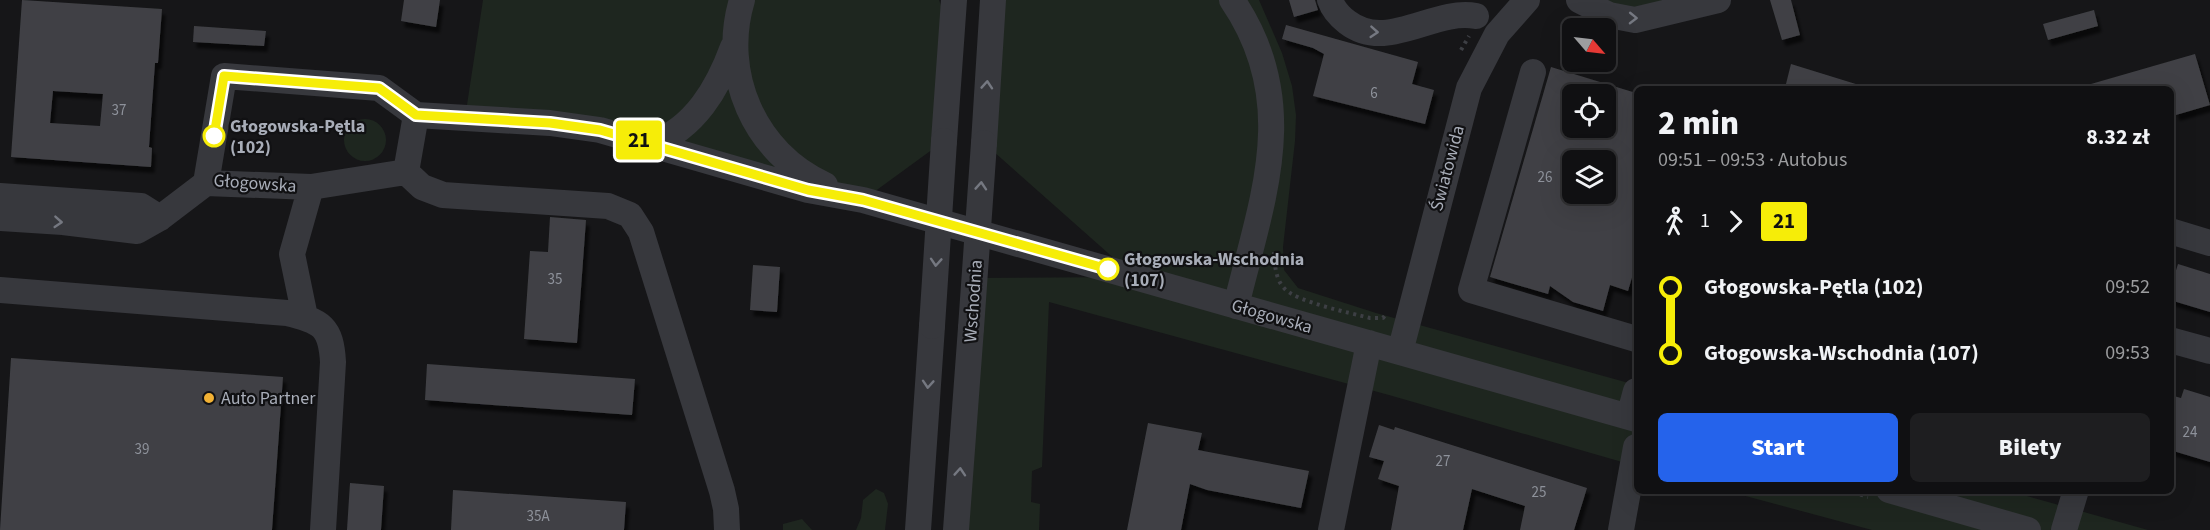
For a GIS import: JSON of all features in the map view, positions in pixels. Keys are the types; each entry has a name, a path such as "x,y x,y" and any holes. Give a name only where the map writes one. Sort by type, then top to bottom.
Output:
{"street":[{"path":"742,0 737,18 735,41 740,90 751,114 783,158 806,175 863,200"},
{"path":"918,530 954,0"},
{"name":"Wschodnia","path":"956,530 993,0"},
{"path":"1232,0 1250,31 1261,60 1272,134 1264,193 1236,306"},
{"path":"1330,0 1336,11 1351,25 1359,30 1376,34 1459,16 1473,8 1481,23 1497,34"},
{"name":"Światowida","path":"1400,352 1466,99 1481,61 1497,34 1527,0"},
{"path":"1579,0 1609,15 1635,20 1718,0"},
{"path":"652,144 673,134 701,108 721,76 735,41"},
{"path":"1533,72 1471,290 1634,338"},
{"name":"Głogowska","path":"406,172 311,187 206,183 224,76 379,88 416,115 567,125 600,130 808,190 863,200 1633,418"},
{"path":"416,115 406,172 422,187 443,195 608,206 630,215 641,232 722,491 727,530"},
{"path":"0,218 63,222 137,231 160,218 206,183"},
{"path":"305,317 292,254 311,187"},
{"path":"0,196 141,206 160,218"},
{"path":"2174,232 2210,243"},
{"path":"0,290 276,312 305,317 326,329 333,362 323,530"},
{"path":"2174,341 2210,351"},
{"path":"1331,530 1369,343"},
{"path":"1621,530 1634,458"},
{"path":"1903,494 2028,530"},
{"path":"2064,530 2075,494"}],"path":[{"path":"1296,297 1370,318 1383,318"}],"shaded area":[{"path":"483,0 939,0 949,27 944,141 863,200 692,156 465,118"},
{"path":"993,0 1259,0 1282,53 1292,86 1296,115 1283,247 1284,270 1298,288 1376,313 1634,384 1634,465 1389,395 1049,302 1042,467 1032,471 1031,502 1040,504 1039,530 956,530 974,278 1135,277 984,143"},
{"path":"1601,0 1678,0 1636,12"},
{"path":"365,119 373,120 380,125 385,132 385,148 380,155 373,160 365,161 357,160 350,155 345,148 344,140 345,132 350,125 357,120"},
{"path":"876,489 884,493 888,504 885,530 856,530 861,518 863,500"},
{"path":"1738,494 2020,494 2148,530 1872,530"},
{"path":"802,519 812,530 783,530 783,524"}],"building":[{"path":"22,0 162,9 158,63 155,63 149,147 152,148 151,167 11,157","holes":["53,91 103,94 100,126 50,123"]},
{"path":"404,0 440,0 436,27 401,21"},
{"path":"1289,0 1315,0 1318,10 1294,17"},
{"path":"1770,0 1791,0 1800,35 1782,40"},
{"path":"2094,10 2098,26 2048,40 2043,24"},
{"path":"1286,25 1418,62 1412,84 1434,90 1425,124 1313,96 1324,54 1313,48 1282,39"},
{"path":"194,26 266,31 264,46 193,42"},
{"path":"2195,54 2210,105 2176,115 2174,86 2092,86 2091,84"},
{"path":"1791,64 1859,85 1859,86 1786,86"},
{"path":"1551,67 1607,84 1562,84 1562,138 1616,138 1616,87 1634,92 1634,274 1628,291 1610,285 1603,311 1573,302 1550,286 1548,294 1490,277"},
{"path":"550,217 586,220 577,343 524,339 530,251 548,252"},
{"path":"2178,264 2210,274 2210,312 2174,301 2174,277"},
{"path":"753,265 780,267 777,312 750,310"},
{"path":"11,358 283,377 272,530 0,530"},
{"path":"427,364 635,379 632,415 425,400"},
{"path":"2184,389 2210,397 2210,462 2174,451 2174,396 2181,398"},
{"path":"1148,423 1202,433 1198,450 1309,471 1301,508 1207,490 1190,484 1181,530 1127,530"},
{"path":"1379,425 1394,430 1395,427 1587,488 1574,530 1520,530 1525,506 1472,489 1463,530 1391,530 1399,486 1378,479 1384,461 1369,457"},
{"path":"350,483 384,486 381,530 347,530"},
{"path":"453,490 626,502 624,530 451,530"}],"bus line":[{"name":"21","path":"214,136 224,76 379,88 416,115 550,123 600,130 808,190 863,200 1108,269"}],"place":[{"name":"Głogowska-Pętla (102)","path":"214,136"},
{"name":"Głogowska-Wschodnia (107)","path":"1108,269"},
{"name":"Auto Partner","path":"209,398"}]}
